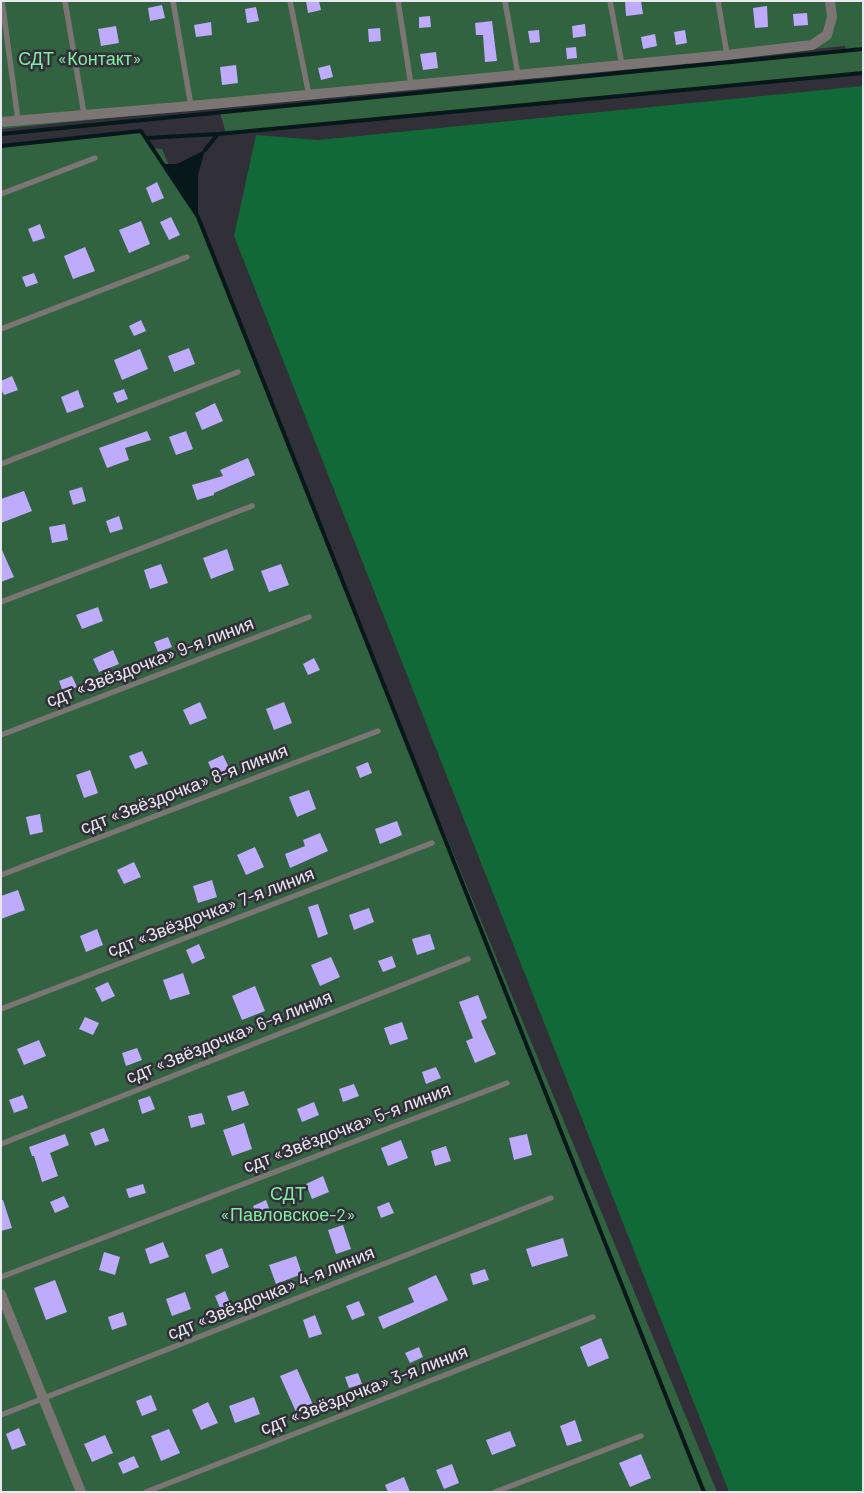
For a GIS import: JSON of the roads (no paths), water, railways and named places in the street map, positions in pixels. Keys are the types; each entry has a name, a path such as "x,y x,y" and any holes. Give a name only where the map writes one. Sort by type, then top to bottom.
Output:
{"street":[{"path":"1,122 309,95 727,55 812,45 827,35 832,17 830,1"},
{"path":"1,1294 81,1492"}],"lane":[{"path":"2,1 18,120"},
{"path":"65,1 84,114"},
{"path":"173,1 191,106"},
{"path":"290,1 309,95"},
{"path":"398,1 411,85"},
{"path":"505,1 518,75"},
{"path":"610,1 622,65"},
{"path":"718,1 727,55"},
{"path":"1,194 95,158"},
{"path":"1,329 186,257"},
{"path":"1,464 238,372"},
{"path":"1,602 252,506"},
{"name":"сдт «Звёздочка» 9-я линия","path":"1,735 309,617"},
{"name":"сдт «Звёздочка» 8-я линия","path":"1,875 378,732"},
{"name":"сдт «Звёздочка» 7-я линия","path":"1,1009 432,843"},
{"name":"сдт «Звёздочка» 6-я линия","path":"1,1144 468,959"},
{"name":"сдт «Звёздочка» 5-я линия","path":"1,1277 507,1083"},
{"name":"сдт «Звёздочка» 4-я линия","path":"1,1415 551,1198"},
{"name":"сдт «Звёздочка» 3-я линия","path":"146,1492 593,1317"},
{"path":"495,1492 641,1436"}],"waterway":[{"path":"1,134 863,49"},
{"path":"146,138 218,134 863,73"},
{"path":"1,146 141,131 198,217 704,1492"},
{"path":"205,150 218,134"}],"park label":[{"name":"СДТ «Контакт»","path":"80,59"},
{"name":"СДТ «Павловское-2»","path":"288,1204"}]}
